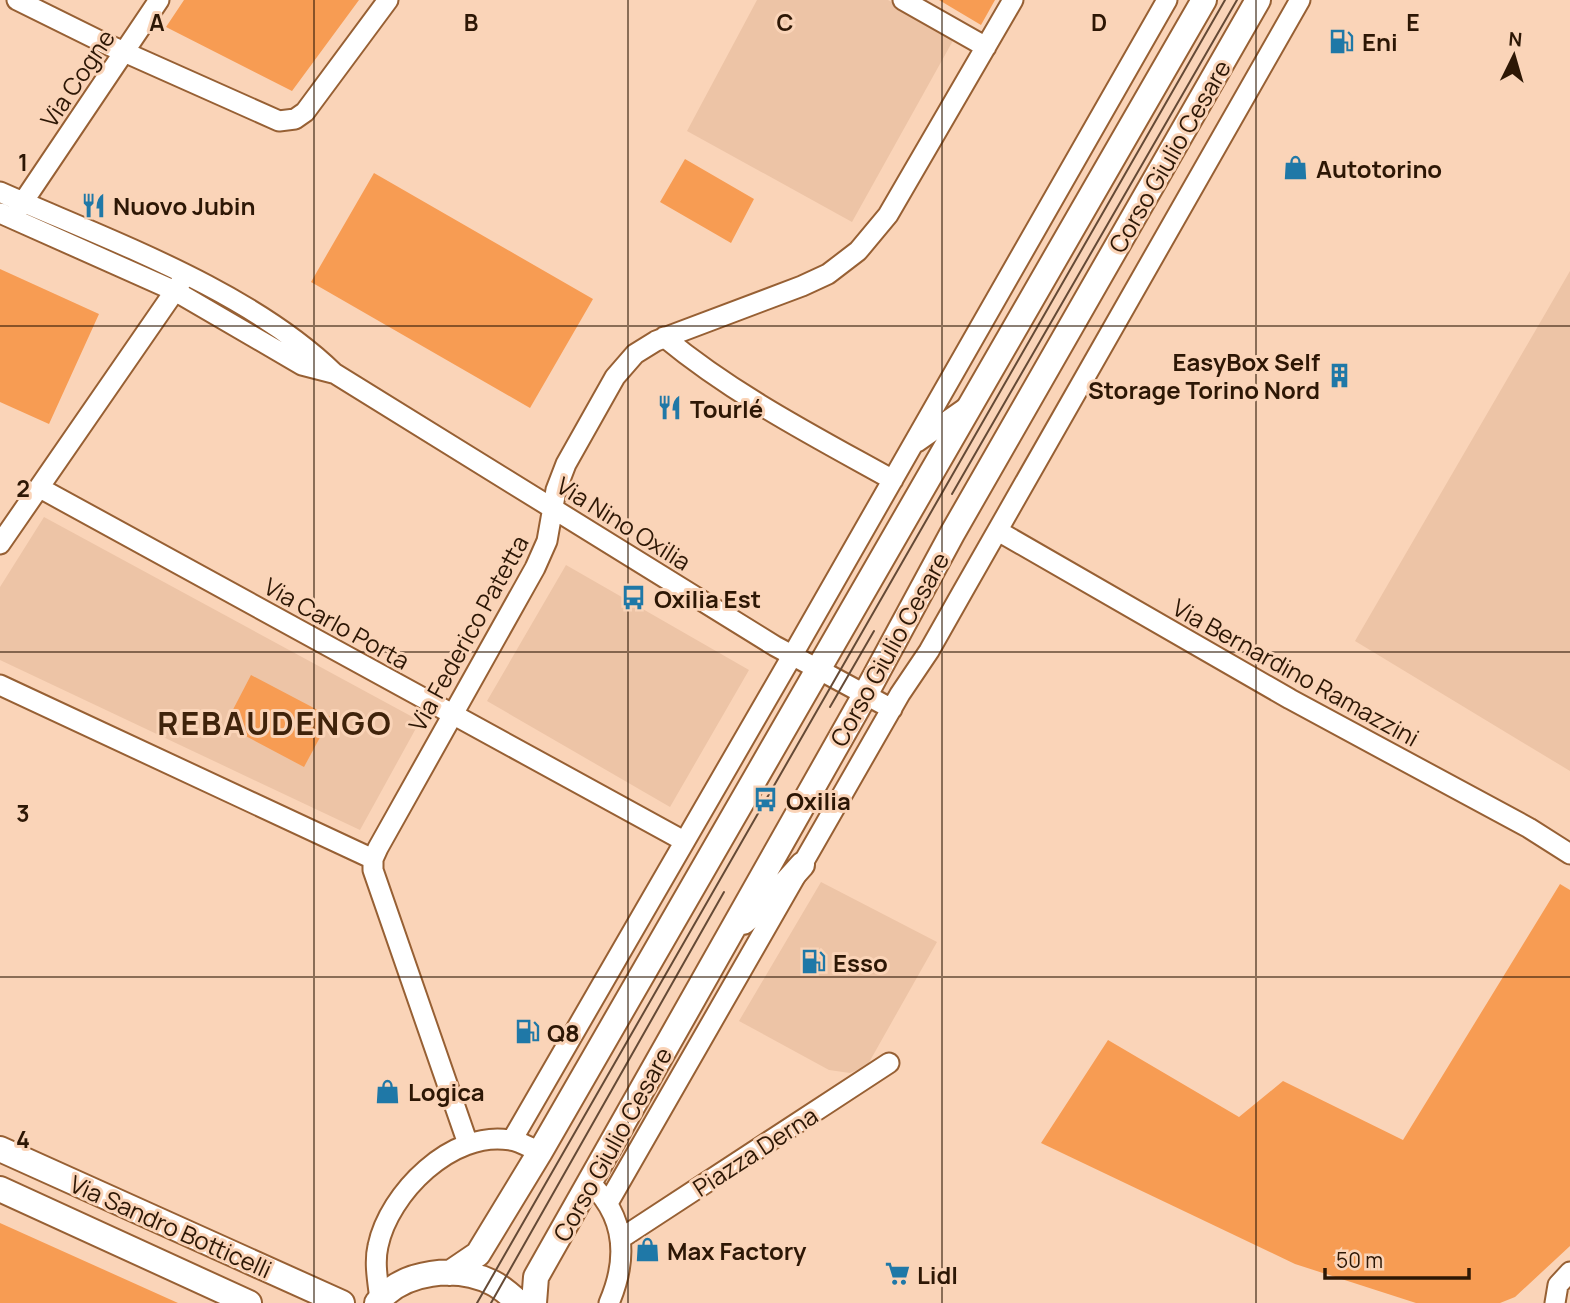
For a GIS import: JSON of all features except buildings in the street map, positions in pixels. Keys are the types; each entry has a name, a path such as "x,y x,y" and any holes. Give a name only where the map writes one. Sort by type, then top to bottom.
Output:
{"main road":[{"name":"Corso Giulio Cesare","path":"450,1273 478,1254 540,1152 1204,0"},
{"name":"Corso Giulio Cesare","path":"534,1303 536,1277 865,695 952,534 1258,0"},
{"path":"732,931 775,895 802,866"},
{"name":"Via Sandro Botticelli","path":"0,1149 342,1303"},
{"name":"Via Sandro Botticelli","path":"0,1189 249,1303"},
{"path":"378,1301 408,1281 432,1274 450,1273 469,1275 495,1284 519,1303"}],"street":[{"path":"16,0 269,118 290,121 305,112 388,0"},
{"name":"Via Cogne","path":"12,211 159,0"},
{"path":"903,0 986,47"},
{"name":"Via Federico Patetta","path":"373,859 538,562 547,541 558,484 566,464 615,377 635,354 664,337 809,283 852,258 888,215 1013,0"},
{"name":"Corso Giulio Cesare","path":"512,1140 1167,0"},
{"name":"Corso Giulio Cesare","path":"608,1203 892,709 929,651 1300,0"},
{"name":"Via Nino Oxilia","path":"0,192 12,211 181,283 302,365 334,373 792,656 892,709"},
{"path":"0,544 181,283"},
{"path":"664,337 735,390 893,480"},
{"name":"Corso Giulio Cesare","path":"913,444 972,404"},
{"name":"Via Carlo Porta","path":"40,488 684,841"},
{"name":"Via Bernardino Ramazzini","path":"998,531 1290,699 1529,828 1570,854"},
{"path":"0,685 373,859 377,882 468,1144"},
{"name":"Piazza Derna","path":"620,1239 889,1063"},
{"path":"617,1135 665,1104"},
{"path":"378,1301 376,1258 380,1237 399,1202 422,1174 439,1160 468,1144 487,1140 512,1140 540,1152"},
{"path":"590,1183 608,1203 620,1239 621,1272 609,1303"},
{"path":"1555,1303 1558,1284 1570,1272"}],"shaded area":[{"path":"184,0 359,0 292,91 166,27"},
{"path":"757,0 888,0 955,37 852,222 687,131"},
{"path":"939,0 995,0 981,25"},
{"path":"685,159 754,199 731,243 660,202"},
{"path":"374,173 593,299 530,408 311,282"},
{"path":"0,269 99,314 49,424 0,402"},
{"path":"1570,271 1570,771 1355,641"},
{"path":"44,517 420,721 360,830 0,660 0,587"},
{"path":"566,565 749,670 670,807 487,701"},
{"path":"251,675 331,717 304,767 225,725"},
{"path":"821,882 937,942 867,1066 850,1073 829,1070 739,1021"},
{"path":"1560,884 1570,890 1570,1246 1515,1297 1500,1303 1416,1303 1295,1264 1041,1143 1108,1040 1239,1117 1283,1081 1403,1140"},
{"path":"0,1223 178,1303 0,1303"}],"tram line":[{"path":"477,1303 1225,0"},
{"path":"952,494 1237,0"},
{"path":"830,707 874,631"},
{"path":"491,1303 724,892"}],"place":[{"name":"Eni","path":"1342,41"},
{"name":"Autotorino","path":"1296,168"},
{"name":"Nuovo Jubin","path":"93,205"},
{"name":"EasyBox Self Storage Torino Nord","path":"1340,375"},
{"name":"Tourlé","path":"670,408"},
{"name":"Oxilia Est","path":"634,598"},
{"name":"Oxilia","path":"766,800"},
{"name":"Esso","path":"813,962"},
{"name":"Q8","path":"527,1032"},
{"name":"Logica","path":"388,1091"},
{"name":"Max Factory","path":"647,1250"},
{"name":"Lidl","path":"897,1274"}],"district":[{"name":"REBAUDENGO","path":"275,723"}]}
